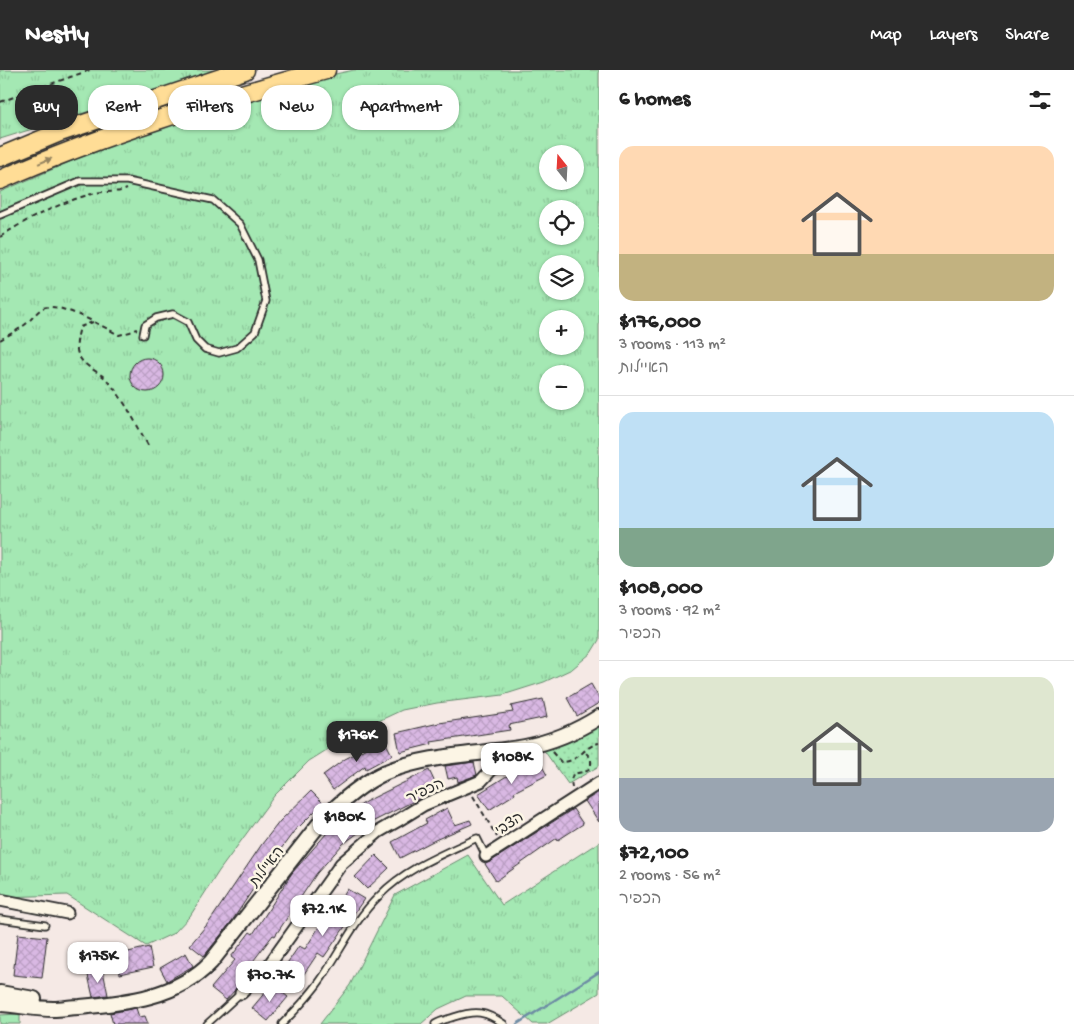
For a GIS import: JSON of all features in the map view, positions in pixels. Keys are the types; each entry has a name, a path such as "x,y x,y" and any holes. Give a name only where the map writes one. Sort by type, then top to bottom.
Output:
{"highway":[{"path":"0,157 60,132 245,70"},
{"path":"0,180 148,122 326,70"}],"street":[{"name":"האיילות","path":"79,1007 130,1002 146,998 184,983 200,974 320,823 340,802 362,785 386,772 409,765 439,758 525,747 545,742 570,733 599,717"},
{"name":"הכפיר","path":"241,993 267,968 341,864 378,832 423,806 481,781 488,776 501,750"},
{"name":"הצבי","path":"486,856 599,783"},
{"path":"0,900 67,913"},
{"path":"0,993 79,1007"},
{"path":"0,1004 53,1009 79,1007"}],"lane":[{"path":"0,215 80,181 127,181 213,200 240,224 258,260 266,301 255,332 237,348 219,353 205,349 196,340 188,322 173,314 156,318 145,324 143,335"},
{"path":"282,1024 323,977 360,918 379,896 394,883 418,866 477,838 486,856"},
{"path":"0,919 45,925"},
{"path":"207,1024 241,993"},
{"path":"435,1024 466,1013 478,1012 491,1015 504,1024"}],"path":[{"path":"0,102 90,70"},
{"path":"0,237 14,227 85,196 94,193 122,191 138,183"},
{"path":"0,340 26,324 35,313 46,306 61,308 94,321 119,335 130,332 145,324"},
{"path":"94,321 80,327 77,337 78,354 90,369 106,379 128,408 149,447"},
{"path":"545,742 554,756 561,762 573,760 593,744 599,743"},
{"path":"577,797 571,786 573,774 587,771 592,766 591,758 584,752"},
{"path":"468,788 502,846"}],"green space":[{"path":"0,70 222,70 174,85 168,85 168,87 158,90 158,85 88,85 88,112 78,115 78,85 15,85 15,130 29,130 0,139"},
{"path":"354,70 599,70 599,640 591,653 572,669 544,682 503,695 437,703 402,710 357,731 309,761 274,796 219,871 190,916 174,933 146,946 67,895 0,897 0,192 81,157 152,130 158,130 158,128 168,124 168,130 251,130 251,92 261,90 261,130 332,130 332,85 284,85"},
{"path":"599,724 599,766 568,784 543,749 564,743"},
{"path":"599,842 599,993 547,1024 533,1024 502,996 466,996 438,1009 421,1024 320,1024 350,985 395,895 468,855 502,905"},
{"path":"20,1014 20,1024 0,1024 0,1015"}],"building":[{"path":"147,358 159,363 164,375 159,387 147,392 135,387 130,375 135,363"},
{"path":"591,684 599,698 599,703 577,716 567,698"},
{"path":"543,699 547,717 509,725 510,730 431,742 432,744 400,752 396,733 439,723 513,712 511,706"},
{"path":"384,739 392,755 366,769 365,766 333,790 323,775 345,759"},
{"path":"539,761 547,775 514,792 515,794 489,810 478,794 505,777"},
{"path":"474,762 477,775 458,782 457,777 448,779 445,766"},
{"path":"429,770 438,789 368,824 343,844 317,873 275,936 273,935 241,977 244,980 226,1000 211,988 235,960 231,957 250,932 253,934 292,873 333,826 365,802"},
{"path":"311,791 323,803 298,826 269,865 232,921 204,956 190,945 210,921 262,844 280,821"},
{"path":"599,792 599,822 585,801"},
{"path":"447,808 455,825 470,820 472,824 400,858 392,842 427,823 425,820"},
{"path":"573,809 583,824 558,840 557,838 496,881 485,864"},
{"path":"376,855 389,868 367,889 355,877"},
{"path":"347,889 364,899 324,957 318,953 298,983 281,972 299,946 305,949 323,921 326,922"},
{"path":"18,934 47,937 42,978 13,975"},
{"path":"149,947 153,967 120,974 116,955"},
{"path":"186,953 193,966 167,981 160,968"},
{"path":"103,971 108,995 93,997 88,975"},
{"path":"272,984 288,997 268,1021 252,1008"},
{"path":"136,1008 139,1017 145,1016 148,1024 113,1024 110,1013"}],"waterway":[{"path":"517,1024 599,972"}]}
